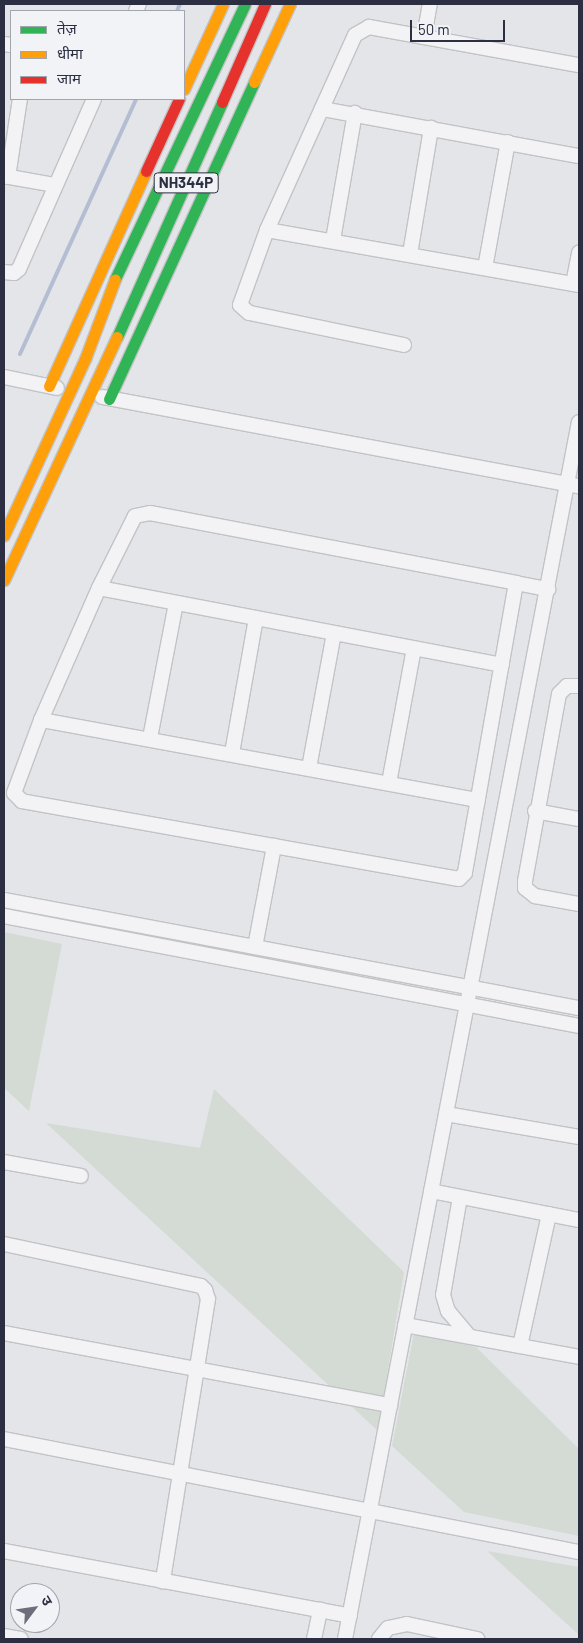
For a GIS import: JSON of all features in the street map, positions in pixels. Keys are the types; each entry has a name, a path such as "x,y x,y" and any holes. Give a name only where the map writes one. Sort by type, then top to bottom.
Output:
{"main road":[{"path":"185,86 224,4"},
{"name":"NH344P","path":"4,535 71,391 117,275 244,4"},
{"name":"NH344P","path":"4,580 91,395 266,4"},
{"path":"109,398 290,4"},
{"path":"50,386 179,100"}],"street":[{"path":"424,37 430,4"},
{"path":"404,345 244,310 241,299 267,230 359,31 370,27 579,66"},
{"path":"20,100 6,177 55,186"},
{"path":"4,272 14,273 19,269 94,100"},
{"path":"322,109 355,113 579,156"},
{"path":"333,240 355,113"},
{"path":"410,254 431,128"},
{"path":"485,268 508,142"},
{"path":"267,230 333,240 576,285 579,253"},
{"path":"4,377 574,485"},
{"path":"345,1639 548,589 574,485 579,422"},
{"path":"516,583 464,873 459,879 16,798 13,788 41,720 99,588 132,520 150,514 548,589"},
{"path":"99,588 502,665"},
{"path":"150,738 176,602"},
{"path":"232,753 256,618"},
{"path":"309,768 334,633"},
{"path":"389,783 414,648"},
{"path":"579,686 567,686 559,694 535,811 525,888 535,896 579,904"},
{"path":"41,720 232,753 478,800"},
{"path":"535,811 579,819"},
{"path":"255,947 274,846"},
{"path":"4,900 579,1008"},
{"path":"4,916 579,1026"},
{"path":"446,1114 579,1137"},
{"path":"4,1162 81,1176"},
{"path":"431,1191 579,1220"},
{"path":"460,1196 443,1295 448,1311 469,1336"},
{"path":"520,1346 549,1214"},
{"path":"4,1244 201,1286 208,1299 182,1474 163,1581"},
{"path":"405,1325 579,1356"},
{"path":"4,1333 198,1367 390,1405"},
{"path":"4,1439 579,1552"},
{"path":"4,1550 350,1616"},
{"path":"314,1639 320,1610"},
{"path":"379,1639 388,1628 407,1624 477,1639"},
{"path":"4,1636 21,1639"}],"shaded area":[{"path":"4,932 62,944 29,1111 4,1088"},
{"path":"214,1089 404,1272 378,1431 46,1123 200,1148"},
{"path":"414,1333 476,1347 579,1449 579,1536 464,1512 392,1446"},
{"path":"487,1551 579,1567 579,1635"}],"waterway":[{"path":"177,10 180,4"},
{"path":"20,354 136,100"}],"traffic: fast":[{"path":"115,279 245,4"},
{"path":"109,399 254,82"},
{"path":"117,337 222,102"}],"traffic: slow":[{"path":"185,87 223,4"},
{"path":"254,82 290,4"},
{"path":"49,386 146,171"},
{"path":"4,535 85,359 115,279"},
{"path":"4,580 117,337"}],"traffic: jam":[{"path":"222,102 265,4"},
{"path":"146,171 179,100"}]}
